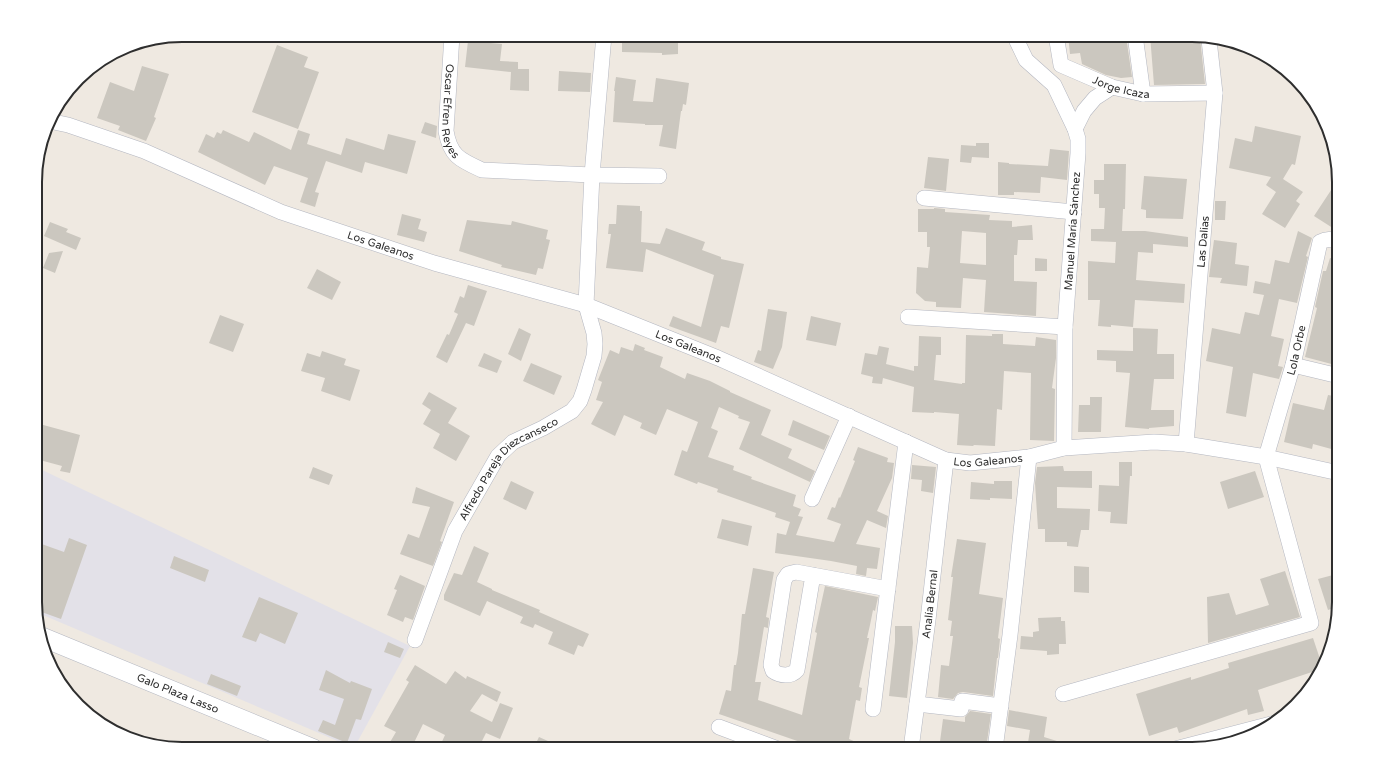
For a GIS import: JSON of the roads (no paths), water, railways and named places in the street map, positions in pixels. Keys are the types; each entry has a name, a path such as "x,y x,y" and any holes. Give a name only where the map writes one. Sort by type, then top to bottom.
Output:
{"street":[{"name":"Oscar Efren Reyes","path":"452,42 446,131 448,145 457,157 482,170 592,174"},
{"name":"Alfredo Pareja Diezcanseco","path":"415,640 455,531 498,456 513,442 552,423 572,411 580,401 584,390 594,356 595,344 594,333 586,305 592,174 603,42"},
{"name":"Manuel María Sánchez","path":"1017,42 1026,60 1054,85 1075,129 1078,139 1065,327 1064,448"},
{"path":"1054,85 1061,74 1057,42"},
{"path":"1136,42 1143,94"},
{"name":"Las Dalias","path":"1186,444 1215,93 1209,43"},
{"name":"Jorge Icaza","path":"1061,65 1112,87 1143,94 1215,93"},
{"path":"1075,129 1084,111 1095,98 1112,87"},
{"name":"Los Galeanos","path":"55,122 68,125 144,151 280,212 434,263 586,305 718,358 946,460 970,463 1029,457 1064,448 1154,442 1186,444 1266,457 1332,471"},
{"path":"592,174 659,176"},
{"path":"924,198 1074,212"},
{"name":"Lola Orbe","path":"1266,457 1293,365 1320,242 1325,239 1332,240"},
{"path":"908,317 1065,327"},
{"path":"1293,365 1332,374"},
{"path":"812,499 849,416"},
{"path":"873,709 906,442"},
{"path":"996,742 1011,627 1029,457"},
{"path":"1063,694 1311,623 1266,457"},
{"name":"Analía Bernal","path":"912,742 928,620 946,460"},
{"path":"813,575 798,670 789,675 776,673 773,671 771,664 784,580 788,574 796,572 813,575 888,589"},
{"name":"Galo Plaza Lasso","path":"47,639 297,742"},
{"path":"917,704 961,709 962,701 1001,706"},
{"path":"719,727 759,742"},
{"path":"1204,742 1251,729"}]}
